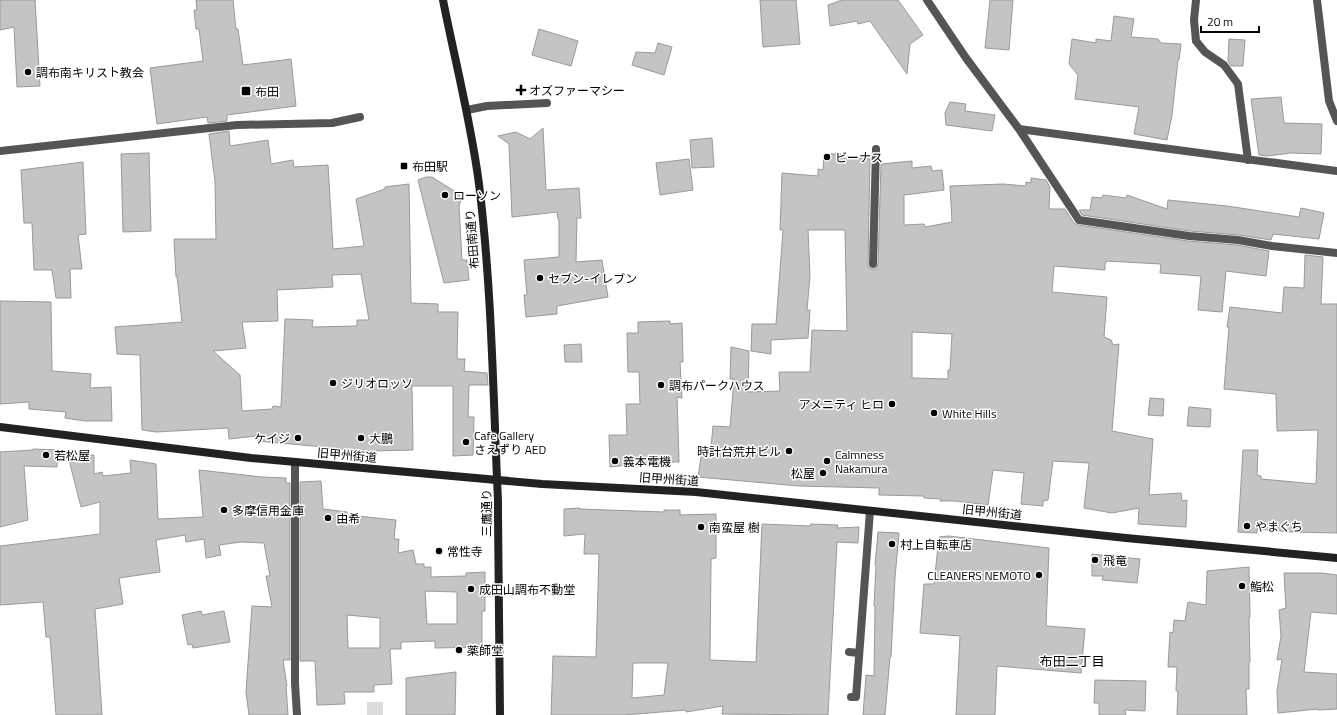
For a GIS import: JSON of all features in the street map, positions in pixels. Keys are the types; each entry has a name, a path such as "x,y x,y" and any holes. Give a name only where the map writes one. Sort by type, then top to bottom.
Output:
{"main road":[{"name":"布田南通り","path":"443,0 467,110 485,239 492,328 497,479"},
{"name":"旧甲州街道","path":"0,427 251,458 542,484 696,492 1337,558"},
{"name":"三鷹通り","path":"497,479 500,715"}],"street":[{"path":"927,0 966,58 1019,129 1079,220 1189,236 1238,240 1272,246 1337,253"},
{"path":"1196,0 1194,20 1196,41 1204,52 1224,66 1238,84 1248,160"},
{"path":"1317,0 1329,101 1337,121"},
{"path":"467,110 487,106 547,103"},
{"path":"0,151 237,125 332,123 360,117"},
{"path":"1019,129 1337,171"},
{"path":"873,264 876,149"},
{"path":"295,462 295,683 297,715"},
{"path":"851,697 856,697 870,511"},
{"path":"849,652 859,653"}],"shaded area":[{"path":"367,702 383,702 383,715 367,715"}],"building":[{"path":"0,0 35,0 40,86 17,87 14,27 0,30"},
{"path":"196,0 233,0 236,29 238,29 243,65 291,59 296,106 227,115 227,121 208,123 207,117 157,124 150,68 203,61 199,29 196,29 194,10 197,10"},
{"path":"760,0 796,0 800,44 763,47"},
{"path":"842,0 898,0 923,35 910,44 907,74 870,21 858,24 857,21 830,26 828,5"},
{"path":"990,0 1013,0 1009,50 985,48"},
{"path":"1114,16 1134,19 1131,37 1158,39 1161,43 1181,44 1172,115 1167,140 1134,134 1139,107 1075,99 1078,75 1069,64 1072,39 1096,43 1096,39 1111,41"},
{"path":"539,29 578,41 571,66 532,55"},
{"path":"1229,39 1245,40 1243,66 1231,66 1228,61"},
{"path":"658,43 672,47 664,75 632,65 636,52 655,53"},
{"path":"1281,97 1284,123 1322,124 1321,154 1291,153 1267,156 1259,155 1251,99"},
{"path":"950,102 966,104 965,111 995,115 992,131 946,125 945,113"},
{"path":"543,128 546,190 579,188 581,218 577,218 576,262 602,260 608,297 557,306 557,314 526,317 524,295 527,295 524,260 559,257 559,219 557,212 512,217 509,144 498,136 516,132 530,139"},
{"path":"229,131 230,146 268,140 271,164 293,160 294,167 328,165 333,249 364,246 356,199 385,189 385,187 409,184 411,303 438,304 438,312 458,312 457,359 465,359 464,371 487,373 488,385 469,385 468,417 474,417 473,455 453,456 453,386 412,386 413,450 371,451 324,448 257,441 257,436 229,439 228,428 156,432 142,430 140,355 117,354 115,327 182,322 177,276 176,277 174,239 216,239 215,182 209,134","holes":["361,274 369,320 357,320 357,326 312,327 313,320 285,319 281,407 273,406 272,409 242,411 240,375 213,351 246,348 242,322 278,321 277,290 333,287 332,275"]},
{"path":"712,138 714,167 692,168 690,140"},
{"path":"149,153 151,231 123,232 121,154"},
{"path":"824,154 841,154 840,158 870,159 868,267 872,269 876,269 878,264 881,164 912,161 912,168 931,166 932,171 942,170 944,190 904,195 904,225 924,224 925,227 952,222 950,186 1003,184 1026,186 1026,182 1031,183 1031,178 1046,180 1050,187 1049,209 1065,209 1074,223 1078,225 1188,241 1237,245 1269,251 1266,276 1226,271 1222,312 1198,310 1201,276 1160,273 1161,264 1106,261 1105,270 1054,266 1052,292 1107,297 1104,337 1111,340 1113,345 1119,344 1112,431 1153,439 1149,495 1181,493 1182,501 1187,500 1186,527 1138,524 1139,508 1112,513 1084,508 1089,463 1053,461 1048,500 1043,501 1043,506 1021,504 1024,473 993,470 988,505 940,501 941,499 924,498 924,496 879,495 879,488 799,486 698,477 701,457 710,458 713,426 730,427 734,379 730,379 731,347 749,351 748,392 780,391 779,372 810,372 812,330 847,331 845,230 808,230 810,276 807,310 810,310 808,338 771,340 771,354 751,351 752,324 776,324 783,230 780,230 782,173 818,176 818,169 823,170","holes":["912,332 952,334 948,379 912,378"]},
{"path":"689,159 693,190 660,195 656,163"},
{"path":"83,162 86,234 78,235 82,269 70,269 71,298 56,298 52,270 34,270 32,223 24,223 21,170"},
{"path":"426,177 432,177 459,194 461,200 459,206 462,260 467,260 469,280 444,283 418,180"},
{"path":"1103,195 1126,198 1127,195 1167,209 1168,200 1227,206 1299,217 1301,208 1324,213 1319,239 1273,234 1271,240 1239,235 1190,231 1082,215 1079,210 1090,210 1092,197 1102,198"},
{"path":"1305,255 1323,257 1321,304 1337,304 1337,533 1292,532 1257,529 1257,533 1238,532 1243,450 1258,450 1257,475 1261,476 1261,479 1316,484 1318,430 1277,431 1276,394 1224,389 1229,327 1227,327 1230,307 1282,313 1284,287 1304,288"},
{"path":"0,301 51,302 52,371 91,374 90,388 111,387 112,421 85,421 65,418 66,412 29,409 29,402 0,404"},
{"name":"調布パークハウス","path":"670,321 670,324 682,323 683,362 680,362 682,398 677,397 679,462 669,462 669,464 636,464 610,467 609,435 627,435 626,404 640,404 639,372 628,372 627,333 638,333 638,322"},
{"path":"581,344 582,362 565,362 564,345"},
{"path":"1150,398 1164,399 1163,416 1148,415"},
{"path":"1189,407 1211,409 1210,427 1187,426"},
{"path":"33,449 58,450 57,467 24,466 28,520 0,527 0,452"},
{"path":"94,455 94,474 102,472 103,476 131,473 130,460 156,464 158,519 203,517 199,470 262,477 286,478 286,483 290,483 290,660 283,660 287,686 288,715 249,715 246,692 252,606 272,607 266,576 270,576 264,543 241,542 219,545 221,555 206,558 204,539 186,542 185,535 156,540 160,572 119,578 123,604 95,609 102,715 56,715 50,637 46,637 43,602 0,605 0,546 100,534 100,502 81,507 68,456"},
{"path":"321,481 323,509 347,512 347,515 396,520 394,539 399,539 398,553 413,550 416,564 424,564 424,567 431,567 431,577 466,576 466,573 485,572 485,611 482,611 482,647 435,648 435,641 401,642 401,649 390,649 392,684 374,685 374,692 344,692 345,704 317,705 315,661 300,661 300,482","holes":["425,591 457,592 457,624 427,624","347,615 380,618 380,648 348,648"]},
{"path":"580,508 664,512 664,510 680,510 680,515 716,514 716,558 711,559 710,660 756,662 762,524 810,526 811,524 838,525 837,528 859,527 858,543 837,542 828,715 722,714 723,706 686,712 686,710 624,715 551,715 553,656 596,657 599,554 584,554 585,534 564,536 564,509","holes":["633,663 668,663 664,695 632,698"]},
{"path":"878,532 899,533 891,657 885,715 863,715 866,675 874,676 875,565"},
{"path":"949,536 1049,548 1046,626 1085,629 1081,673 997,666 995,715 956,715 960,636 920,633 924,584 934,584 939,537"},
{"path":"1092,554 1140,559 1137,583 1102,580 1103,576 1092,576"},
{"path":"1249,567 1250,662 1249,689 1246,689 1247,715 1177,715 1177,667 1168,667 1170,632 1173,633 1174,620 1185,621 1188,602 1206,605 1207,571"},
{"path":"1284,573 1322,573 1337,575 1337,614 1311,612 1304,672 1337,674 1337,709 1318,709 1278,713 1277,691 1282,659 1277,660 1281,636 1279,610 1286,608"},
{"path":"201,611 202,615 224,611 230,642 193,648 192,644 188,645 182,615"},
{"path":"456,672 455,715 406,715 406,678"},
{"path":"1095,680 1146,681 1145,711 1125,710 1126,715 1099,715 1099,703 1094,703"}],"place":[{"name":"調布南キリスト教会","path":"28,72"},
{"name":"オズファーマシー","path":"521,90"},
{"name":"布田","path":"246,91"},
{"name":"ビーナス","path":"827,157"},
{"name":"布田駅","path":"404,166"},
{"name":"ローソン","path":"445,195"},
{"name":"セブン-イレブン","path":"540,278"},
{"name":"ジリオロッソ","path":"333,383"},
{"name":"調布パークハウス","path":"661,385"},
{"name":"アメニティ ヒロ","path":"892,404"},
{"name":"White Hills","path":"934,413"},
{"name":"ケイジ","path":"298,438"},
{"name":"大鵬","path":"361,438"},
{"name":"Cafe Gallery さえずり AED","path":"466,442"},
{"name":"時計台荒井ビル","path":"789,451"},
{"name":"若松屋","path":"46,455"},
{"name":"義本電機","path":"615,461"},
{"name":"Calmness Nakamura","path":"827,461"},
{"name":"松屋","path":"823,473"},
{"name":"多摩信用金庫","path":"224,510"},
{"name":"由希","path":"328,518"},
{"name":"やまぐち","path":"1247,526"},
{"name":"南蛮屋 樹","path":"701,527"},
{"name":"村上自転車店","path":"892,544"},
{"name":"常性寺","path":"439,551"},
{"name":"飛竜","path":"1095,560"},
{"name":"CLEANERS NEMOTO","path":"1039,575"},
{"name":"鮨松","path":"1242,586"},
{"name":"成田山調布不動堂","path":"471,589"},
{"name":"薬師堂","path":"459,650"}],"district":[{"name":"布田二丁目","path":"1072,661"}]}
